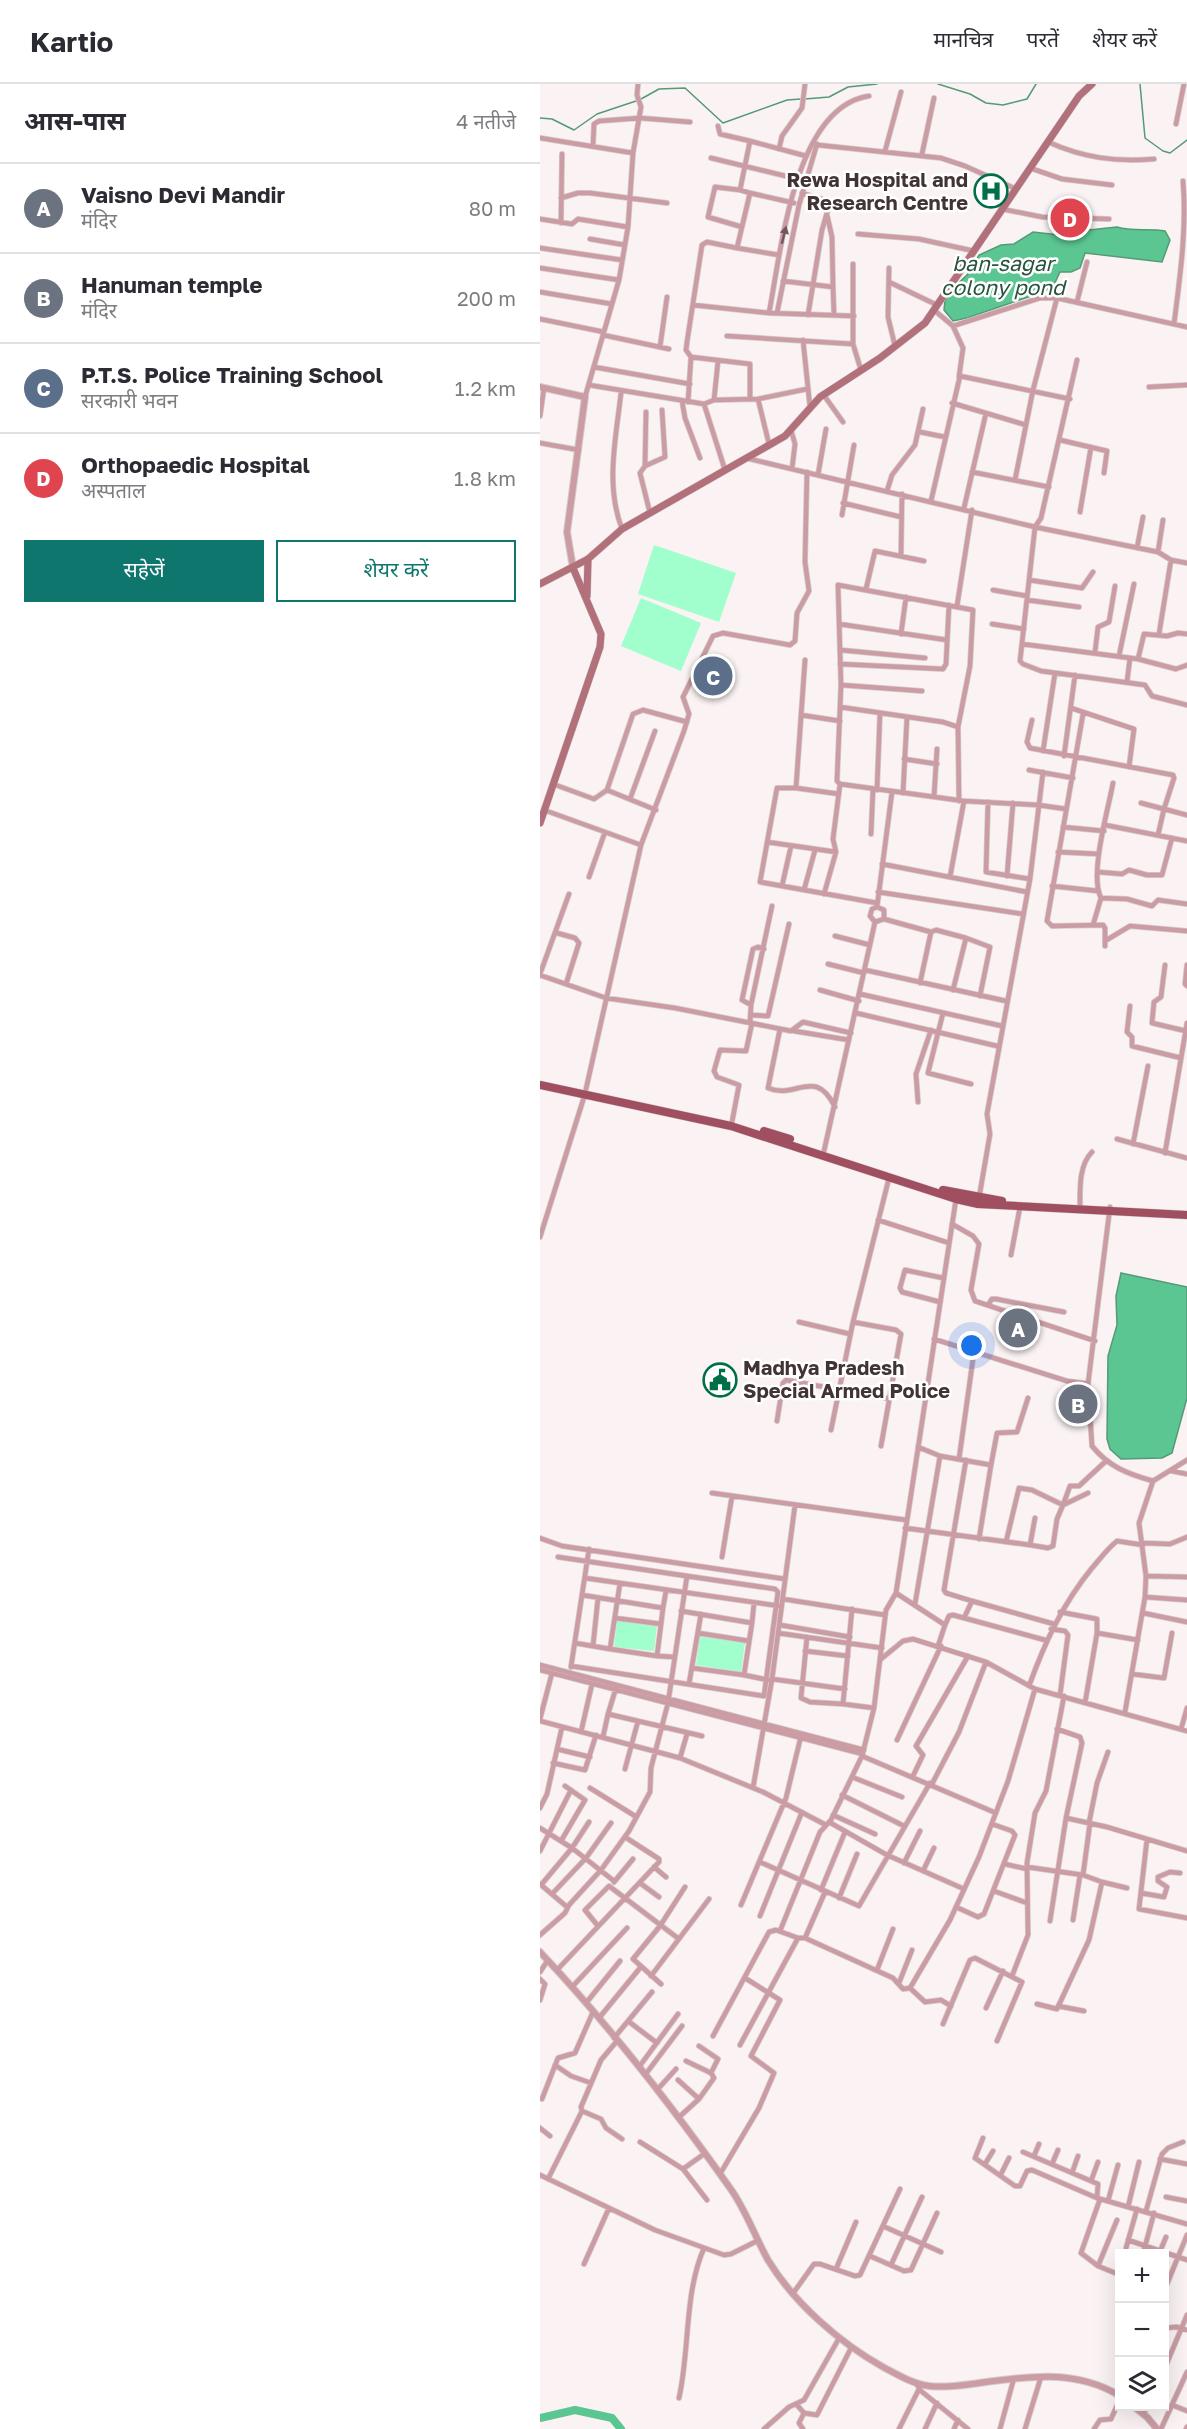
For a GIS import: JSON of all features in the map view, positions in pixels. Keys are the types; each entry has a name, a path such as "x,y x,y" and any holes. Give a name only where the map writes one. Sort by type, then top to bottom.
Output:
{"main road":[{"path":"540,584 588,559 622,529 770,444 791,429 823,394 861,370 925,323 1080,96 1092,84"},
{"path":"587,599 588,559"},
{"path":"540,823 600,647 601,634 573,568"},
{"path":"540,1083 732,1122 979,1201 1020,1207 1187,1211"},
{"path":"585,1092 731,1126 956,1199 1080,1205 1187,1215"}],"street":[{"path":"573,568 567,532 585,397 619,280 625,245 633,153 641,107 637,95 638,84"},
{"path":"779,149 782,136 802,108 802,97 806,84"},
{"path":"1176,124 1184,84"},
{"path":"885,151 901,92"},
{"path":"769,313 779,255 798,179 812,142 828,119 842,107 851,100 869,96"},
{"path":"922,154 934,98"},
{"path":"593,146 596,122 640,118 690,122"},
{"path":"718,126 720,134 806,156"},
{"path":"540,138 633,153"},
{"path":"740,190 750,141"},
{"path":"812,142 818,145 922,154 965,166 1016,189"},
{"path":"1048,142 1091,158 1154,159"},
{"path":"777,313 802,192 818,145"},
{"path":"561,223 562,154"},
{"path":"711,158 798,179"},
{"path":"1030,168 1062,179 1112,185"},
{"path":"1174,324 1186,204 1183,182"},
{"path":"742,227 708,217 715,187 740,190 799,205"},
{"path":"802,192 827,202 827,215 812,284 808,315"},
{"path":"561,198 578,193 667,203"},
{"path":"737,248 750,193"},
{"path":"1002,209 1042,217 1109,219"},
{"path":"827,215 832,237 834,315"},
{"path":"540,219 572,224 578,219 628,226"},
{"path":"858,234 919,239 974,251"},
{"path":"590,239 625,245"},
{"path":"700,458 684,418 685,401 690,384 691,357 686,350 704,243 779,255"},
{"path":"540,248 622,260"},
{"path":"1077,302 1087,262"},
{"path":"853,264 854,344 861,370"},
{"path":"540,268 619,280"},
{"path":"889,268 889,327 895,346"},
{"path":"783,281 833,287"},
{"path":"889,282 935,307 953,326 963,348 959,378 931,501"},
{"path":"540,292 612,304"},
{"path":"660,347 667,297"},
{"path":"953,326 1040,298 1057,298 1187,327"},
{"path":"1015,480 1033,390 1057,298"},
{"path":"693,305 769,313 854,316"},
{"path":"540,319 669,349"},
{"path":"727,336 854,344"},
{"path":"802,340 810,407"},
{"path":"691,357 751,365 750,398"},
{"path":"1077,360 1049,487 1041,518 1035,527 1022,644 1023,664 1054,673 1145,685 1152,696 1187,705"},
{"path":"714,400 718,361"},
{"path":"594,367 690,384"},
{"path":"959,378 964,376 1070,399"},
{"path":"589,385 621,393 704,404 714,400 758,399 807,389"},
{"path":"1149,387 1187,385"},
{"path":"540,416 542,387 585,397"},
{"path":"621,393 612,481 614,509 622,529"},
{"path":"823,394 843,422"},
{"path":"758,399 770,444"},
{"path":"952,403 1026,424"},
{"path":"704,404 725,470"},
{"path":"886,491 892,475 911,453 920,432 923,409"},
{"path":"650,513 640,473 645,466 665,457 662,410"},
{"path":"645,466 646,412"},
{"path":"964,508 986,413"},
{"path":"791,429 795,444 792,469"},
{"path":"818,475 826,429"},
{"path":"920,432 945,437"},
{"path":"1060,440 1107,451 1104,473"},
{"path":"540,443 579,450"},
{"path":"842,515 854,445"},
{"path":"1080,512 1091,447"},
{"path":"746,458 964,508 1035,527 1158,552 1171,560 1187,563"},
{"path":"540,1237 585,1092 641,845 687,722 689,712 683,697 712,636 723,633 794,643 796,613 809,591 805,562 807,472"},
{"path":"972,472 1049,487"},
{"path":"900,556 902,494"},
{"path":"843,504 901,517"},
{"path":"957,606 972,510"},
{"path":"1137,548 1143,517"},
{"path":"1158,552 1163,520"},
{"path":"866,589 874,552 924,561"},
{"path":"1159,634 1171,560"},
{"path":"1029,580 1082,588 1093,572"},
{"path":"1119,656 1134,584"},
{"path":"824,894 836,852 833,839 840,784 837,781 841,685 837,585 974,611 970,666 958,727 962,801 950,877"},
{"path":"1095,652 1098,627 1109,622 1115,586"},
{"path":"993,590 1079,607"},
{"path":"900,634 906,597"},
{"path":"840,664 938,670 946,664 950,605"},
{"path":"839,624 947,640"},
{"path":"992,624 1024,629"},
{"path":"1138,659 1144,634 1187,634"},
{"path":"1022,644 1095,652 1138,659 1176,669 1187,665"},
{"path":"840,650 925,658"},
{"path":"1127,682 1131,658"},
{"path":"796,788 805,660"},
{"path":"1043,751 1054,673"},
{"path":"1064,756 1075,675"},
{"path":"841,685 922,692"},
{"path":"840,707 958,727"},
{"path":"1071,708 1083,714 1134,729 1129,767"},
{"path":"554,783 594,798 607,790 633,714 643,710 687,722"},
{"path":"871,834 880,713"},
{"path":"1083,714 1052,886 1048,925 1105,926 1105,943 1130,926 1187,931"},
{"path":"801,715 840,721"},
{"path":"903,793 907,717"},
{"path":"1032,720 1028,745 1043,751 1174,776 1158,835"},
{"path":"630,799 655,731"},
{"path":"934,798 937,749"},
{"path":"904,759 937,764"},
{"path":"1029,770 1073,778"},
{"path":"979,1201 990,1134 987,1114 997,1046 1030,879 1043,772"},
{"path":"1093,925 1101,898 1098,891 1099,854 1113,783"},
{"path":"840,784 934,798 1066,809"},
{"path":"839,794 781,786 777,788 760,882 877,905 885,912 884,919"},
{"path":"607,790 656,810"},
{"path":"824,1150 875,922 870,914 877,905 892,792"},
{"path":"988,802 985,870 989,873 1030,879"},
{"path":"1141,802 1187,815"},
{"path":"1007,876 1013,803"},
{"path":"544,810 641,845"},
{"path":"1063,827 1105,828 1187,841"},
{"path":"589,878 605,832"},
{"path":"1098,872 1122,874 1129,870 1147,875 1162,874 1172,838"},
{"path":"767,842 836,852"},
{"path":"782,886 791,846"},
{"path":"804,891 815,850"},
{"path":"1058,852 1099,854"},
{"path":"882,864 1027,892"},
{"path":"1052,886 1098,891"},
{"path":"878,892 1023,914"},
{"path":"569,894 557,933 540,974 606,998 849,1040"},
{"path":"1101,898 1127,899 1152,906 1158,900 1187,904"},
{"path":"732,1122 739,1085 717,1077 714,1071 720,1050 746,1052 751,1023 751,1005 772,906"},
{"path":"875,922 884,919 931,932 936,930 990,946 980,996"},
{"path":"751,1015 768,1016 789,924"},
{"path":"920,983 931,932"},
{"path":"557,933 575,938 579,943 566,984"},
{"path":"835,936 870,945"},
{"path":"953,990 966,938"},
{"path":"751,1005 742,1000 753,949 758,947 764,949"},
{"path":"828,964 1006,1001"},
{"path":"1187,964 1185,984 1187,986"},
{"path":"1165,965 1161,997 1154,1002 1152,1023 1186,1031"},
{"path":"820,990 859,1001"},
{"path":"860,994 1002,1026"},
{"path":"1130,1006 1127,1032 1132,1037 1132,1046 1181,1058"},
{"path":"856,1013 997,1046"},
{"path":"943,1013 928,1073 971,1084"},
{"path":"794,1031 803,1022 851,1033"},
{"path":"1166,1153 1187,1023"},
{"path":"780,1029 768,1088 779,1091 798,1086 820,1088 828,1093 835,1107"},
{"path":"918,1102 916,1074 931,1030"},
{"path":"1133,1144 1148,1066"},
{"path":"1117,1139 1187,1158"},
{"path":"1080,1205 1082,1177 1087,1157 1092,1152"},
{"path":"831,1430 850,1334 889,1178"},
{"path":"780,1931 820,1832 833,1815 863,1753 874,1708 885,1615 896,1593 956,1199"},
{"path":"1011,1255 1020,1207"},
{"path":"1110,1209 1088,1384 1092,1446 1106,1461 1123,1472 1153,1481"},
{"path":"878,1221 949,1243"},
{"path":"952,1224 977,1239 979,1248 971,1290 972,1297 988,1305 1095,1341"},
{"path":"939,1302 902,1292 900,1288 905,1270 943,1278"},
{"path":"988,1305 992,1299 996,1299 1064,1312"},
{"path":"799,1322 850,1334"},
{"path":"853,1322 900,1332 902,1337 881,1446"},
{"path":"934,1339 1067,1381 1088,1384"},
{"path":"958,1459 975,1352"},
{"path":"777,1421 783,1383 786,1380 890,1399"},
{"path":"979,1539 997,1433 1017,1432 1028,1398"},
{"path":"918,1447 940,1455 991,1465"},
{"path":"915,1604 929,1533 940,1455"},
{"path":"966,1460 944,1592 1065,1631 1068,1635 1057,1730 1045,1795 1035,1814 1027,1868 1028,1935 1012,1976"},
{"path":"1125,1712 1145,1597 1146,1576 1139,1524 1153,1481 1187,1460"},
{"path":"905,1528 1048,1548 1053,1546 1057,1519 1070,1486 1080,1486 1106,1461"},
{"path":"1172,1471 1187,1474"},
{"path":"1006,1542 1019,1488 1032,1490 1063,1505"},
{"path":"712,1492 906,1520"},
{"path":"1063,1505 1088,1493"},
{"path":"722,1557 732,1496"},
{"path":"753,1788 780,1606 783,1599 795,1505"},
{"path":"1030,1545 1035,1518"},
{"path":"1029,1686 1045,1640 1060,1612 1110,1546 1120,1541 1170,1544 1187,1536"},
{"path":"540,1538 562,1546 785,1579"},
{"path":"570,1673 590,1550"},
{"path":"558,1557 777,1589 780,1606 780,1625 770,1679 764,1696 571,1666"},
{"path":"540,1935 565,1913 567,1907 601,1870 625,1837 652,1788 651,1768 668,1701 687,1576"},
{"path":"1146,1576 1187,1576"},
{"path":"585,1578 780,1606"},
{"path":"610,1649 620,1584"},
{"path":"657,1656 666,1591"},
{"path":"896,1593 945,1625"},
{"path":"582,1595 663,1608"},
{"path":"1145,1597 1187,1599"},
{"path":"593,1646 598,1598"},
{"path":"783,1599 885,1615"},
{"path":"964,1618 972,1601"},
{"path":"744,1675 754,1603"},
{"path":"843,1704 852,1609"},
{"path":"681,1611 752,1623"},
{"path":"1060,1612 1096,1619 1097,1633 1085,1703"},
{"path":"1143,1613 1187,1622"},
{"path":"689,1684 701,1614"},
{"path":"897,1740 951,1615 1045,1640"},
{"path":"615,1618 661,1624"},
{"path":"780,1625 850,1636"},
{"path":"698,1633 749,1641"},
{"path":"778,1633 882,1648"},
{"path":"1097,1633 1138,1640"},
{"path":"1132,1674 1164,1678 1172,1633"},
{"path":"807,1637 800,1696 804,1700 874,1708"},
{"path":"881,1659 908,1640 939,1646 986,1662 1035,1689 1184,1730 1187,1708"},
{"path":"574,1643 674,1657"},
{"path":"805,1650 848,1656"},
{"path":"913,1776 923,1755 916,1746 968,1656"},
{"path":"760,1862 855,1906 860,1905 887,1854 931,1784 959,1732 986,1662"},
{"path":"540,1665 863,1753 996,1812"},
{"path":"692,1668 845,1689"},
{"path":"540,1670 592,1684 616,1687"},
{"path":"552,1673 542,1702 540,1720 680,1758 784,1802 904,1863 964,1889"},
{"path":"581,1732 592,1684"},
{"path":"603,1737 616,1687"},
{"path":"910,1988 956,1907 992,1824 1035,1689"},
{"path":"608,1714 702,1736"},
{"path":"625,1770 638,1721"},
{"path":"764,1725 863,1753"},
{"path":"540,1808 547,1794 562,1726"},
{"path":"1050,1921 1066,1818 1082,1740 1080,1737 1057,1730"},
{"path":"680,1758 687,1734"},
{"path":"553,1763 585,1770 596,1735"},
{"path":"741,1905 784,1802 801,1736"},
{"path":"556,1749 590,1757"},
{"path":"1073,1920 1097,1783 1108,1752"},
{"path":"852,1777 902,1797"},
{"path":"561,1841 584,1802 584,1798 565,1786"},
{"path":"590,1788 635,1816"},
{"path":"540,1851 571,1790"},
{"path":"842,1795 904,1826"},
{"path":"760,1916 802,1812"},
{"path":"833,1815 875,1834"},
{"path":"1066,1818 1186,1849"},
{"path":"567,1907 541,1884 572,1848 590,1822"},
{"path":"552,1894 586,1858 611,1823"},
{"path":"956,1907 981,1917 994,1891 1014,1832 992,1824"},
{"path":"540,1828 586,1858 614,1881"},
{"path":"904,1863 920,1831"},
{"path":"805,1938 845,1832"},
{"path":"557,1970 640,1883 659,1859 625,1837"},
{"path":"1147,1839 1140,1910 1187,1918"},
{"path":"923,1871 934,1848"},
{"path":"839,1898 857,1854"},
{"path":"598,1926 585,1910 633,1859"},
{"path":"1005,1864 1082,1875 1127,1888"},
{"path":"654,1867 666,1877"},
{"path":"1141,1893 1164,1897 1167,1887 1158,1881 1158,1877 1172,1872 1180,1873"},
{"path":"1037,2004 1055,2010 1058,2006 1091,1935 1102,1882"},
{"path":"640,1883 659,1897"},
{"path":"610,1886 679,1939"},
{"path":"661,1984 640,1968 633,1959 660,1926 685,1887"},
{"path":"994,1891 1028,1903"},
{"path":"651,1976 709,1899"},
{"path":"572,1987 627,1928"},
{"path":"713,2036 769,1932 774,1929 798,1938 805,1938 877,1970 899,1983 903,1989 910,1988"},
{"path":"877,1970 894,1929"},
{"path":"740,2045 798,1938"},
{"path":"899,1983 912,1950"},
{"path":"540,1952 599,2018 657,2090 737,2198 757,2241 771,2264 811,2312 838,2340 917,2386 968,2429"},
{"path":"943,2024 971,1958 977,1958 1021,1981 1022,1985 997,2041"},
{"path":"540,1972 548,1960"},
{"path":"586,2003 620,1961"},
{"path":"599,2018 640,1968"},
{"path":"986,2008 1003,1971"},
{"path":"720,2174 758,2110 774,2073 751,2055 780,2002 746,1978"},
{"path":"540,1979 545,1984 540,1998"},
{"path":"910,1988 925,2002 941,2000 951,2006"},
{"path":"548,2180 582,2111 581,2106 603,2057 652,1992"},
{"path":"1058,2006 1084,2011"},
{"path":"542,2099 555,2065 561,2055 575,2053 593,2012"},
{"path":"639,2067 678,2014"},
{"path":"628,2021 657,2043"},
{"path":"645,2075 682,2026"},
{"path":"678,2118 699,2099 713,2080 711,2073 718,2059 699,2046"},
{"path":"686,2061 711,2073"},
{"path":"555,2065 571,2076 591,2083"},
{"path":"657,2090 676,2069"},
{"path":"678,2080 699,2099"},
{"path":"540,2082 546,2087"},
{"path":"582,2111 602,2119 606,2128 622,2139"},
{"path":"540,2128 550,2136"},
{"path":"983,2139 975,2157 1017,2187 1027,2171 1032,2170 1099,2198 1187,2224"},
{"path":"640,2142 683,2169 707,2200"},
{"path":"1146,2211 1160,2159 1165,2150 1183,2142"},
{"path":"1034,2156 1039,2144"},
{"path":"1052,2164 1058,2150"},
{"path":"986,2164 993,2151"},
{"path":"1023,2152 1099,2185 1099,2198 1081,2253 1098,2266 1115,2273"},
{"path":"683,2169 704,2154"},
{"path":"1072,2173 1078,2156"},
{"path":"1001,2174 1009,2158"},
{"path":"1160,2159 1187,2164"},
{"path":"1091,2181 1098,2162"},
{"path":"1128,2206 1139,2162"},
{"path":"1108,2201 1118,2165"},
{"path":"540,2175 679,2241 727,2255 757,2241"},
{"path":"794,2292 814,2264 858,2276 862,2273 885,2227 900,2188"},
{"path":"891,2265 922,2197"},
{"path":"1166,2197 1187,2200"},
{"path":"584,2264 609,2208"},
{"path":"1126,2248 1137,2209"},
{"path":"870,2256 904,2271 911,2270 937,2213"},
{"path":"1144,2249 1154,2213"},
{"path":"1098,2266 1117,2220"},
{"path":"836,2269 856,2222"},
{"path":"885,2227 941,2252"},
{"path":"1169,2279 1187,2235"},
{"path":"1161,2249 1166,2237"},
{"path":"1128,2240 1156,2249"},
{"path":"679,2398 687,2359 688,2327 697,2266 704,2248"},
{"path":"1169,2253 1187,2260"},
{"path":"1169,2360 1184,2329 1187,2315"},
{"path":"1169,2328 1184,2329"},
{"path":"764,2429 785,2410 804,2400 838,2340"},
{"path":"797,2405 804,2414 817,2415 851,2348"},
{"path":"1140,2411 1159,2429 1187,2372"},
{"path":"917,2386 954,2386 1041,2377 1086,2380 1115,2396"},
{"path":"1025,2429 1041,2377"},
{"path":"1000,2429 1014,2378"},
{"path":"899,2429 917,2386"},
{"path":"925,2429 937,2403"},
{"path":"1172,2405 1187,2411"},
{"path":"1094,2429 1100,2420 1110,2421 1115,2408"},
{"path":"803,2429 799,2423 804,2414"},
{"path":"954,2429 958,2420"}],"shaded area":[{"path":"654,545 736,573 719,622 638,594"},
{"path":"641,598 701,623 681,671 621,646"},
{"path":"617,1621 657,1626 654,1651 614,1647"},
{"path":"700,1636 745,1643 741,1672 696,1665"}],"water":[{"name":"ban-sagar colony pond","path":"1117,227 1165,231 1170,240 1162,262 1085,253 1080,268 1071,272 1060,272 1053,287 1043,292 953,321 944,310 945,301 951,290 967,275 979,255 1001,245 1014,244 1033,232 1077,237 1089,230"},
{"path":"1121,1273 1187,1287 1187,1398 1172,1453 1162,1458 1121,1459 1110,1449 1107,1439 1108,1356 1117,1325 1116,1296"}],"waterway":[{"path":"805,99 829,97 848,87 877,84"},
{"path":"938,84 970,94 986,103 1003,105 1027,99 1036,84"},
{"path":"1140,84 1145,138 1163,151 1170,153 1187,140"},
{"path":"641,99 659,89 685,88 723,123 787,100 801,99"},
{"path":"540,118 552,119 574,130 597,114 636,101"},
{"path":"540,2418 575,2410 612,2418 621,2429"}],"place":[{"name":"Rewa Hospital and Research Centre","path":"991,191"},
{"name":"Orthopaedic Hospital","path":"1070,218"},
{"name":"P.T.S. Police Training School","path":"713,676"},
{"name":"Vaisno Devi Mandir","path":"1018,1328"},
{"name":"Madhya Pradesh Special Armed Police","path":"720,1380"},
{"name":"Hanuman temple","path":"1078,1404"}]}
